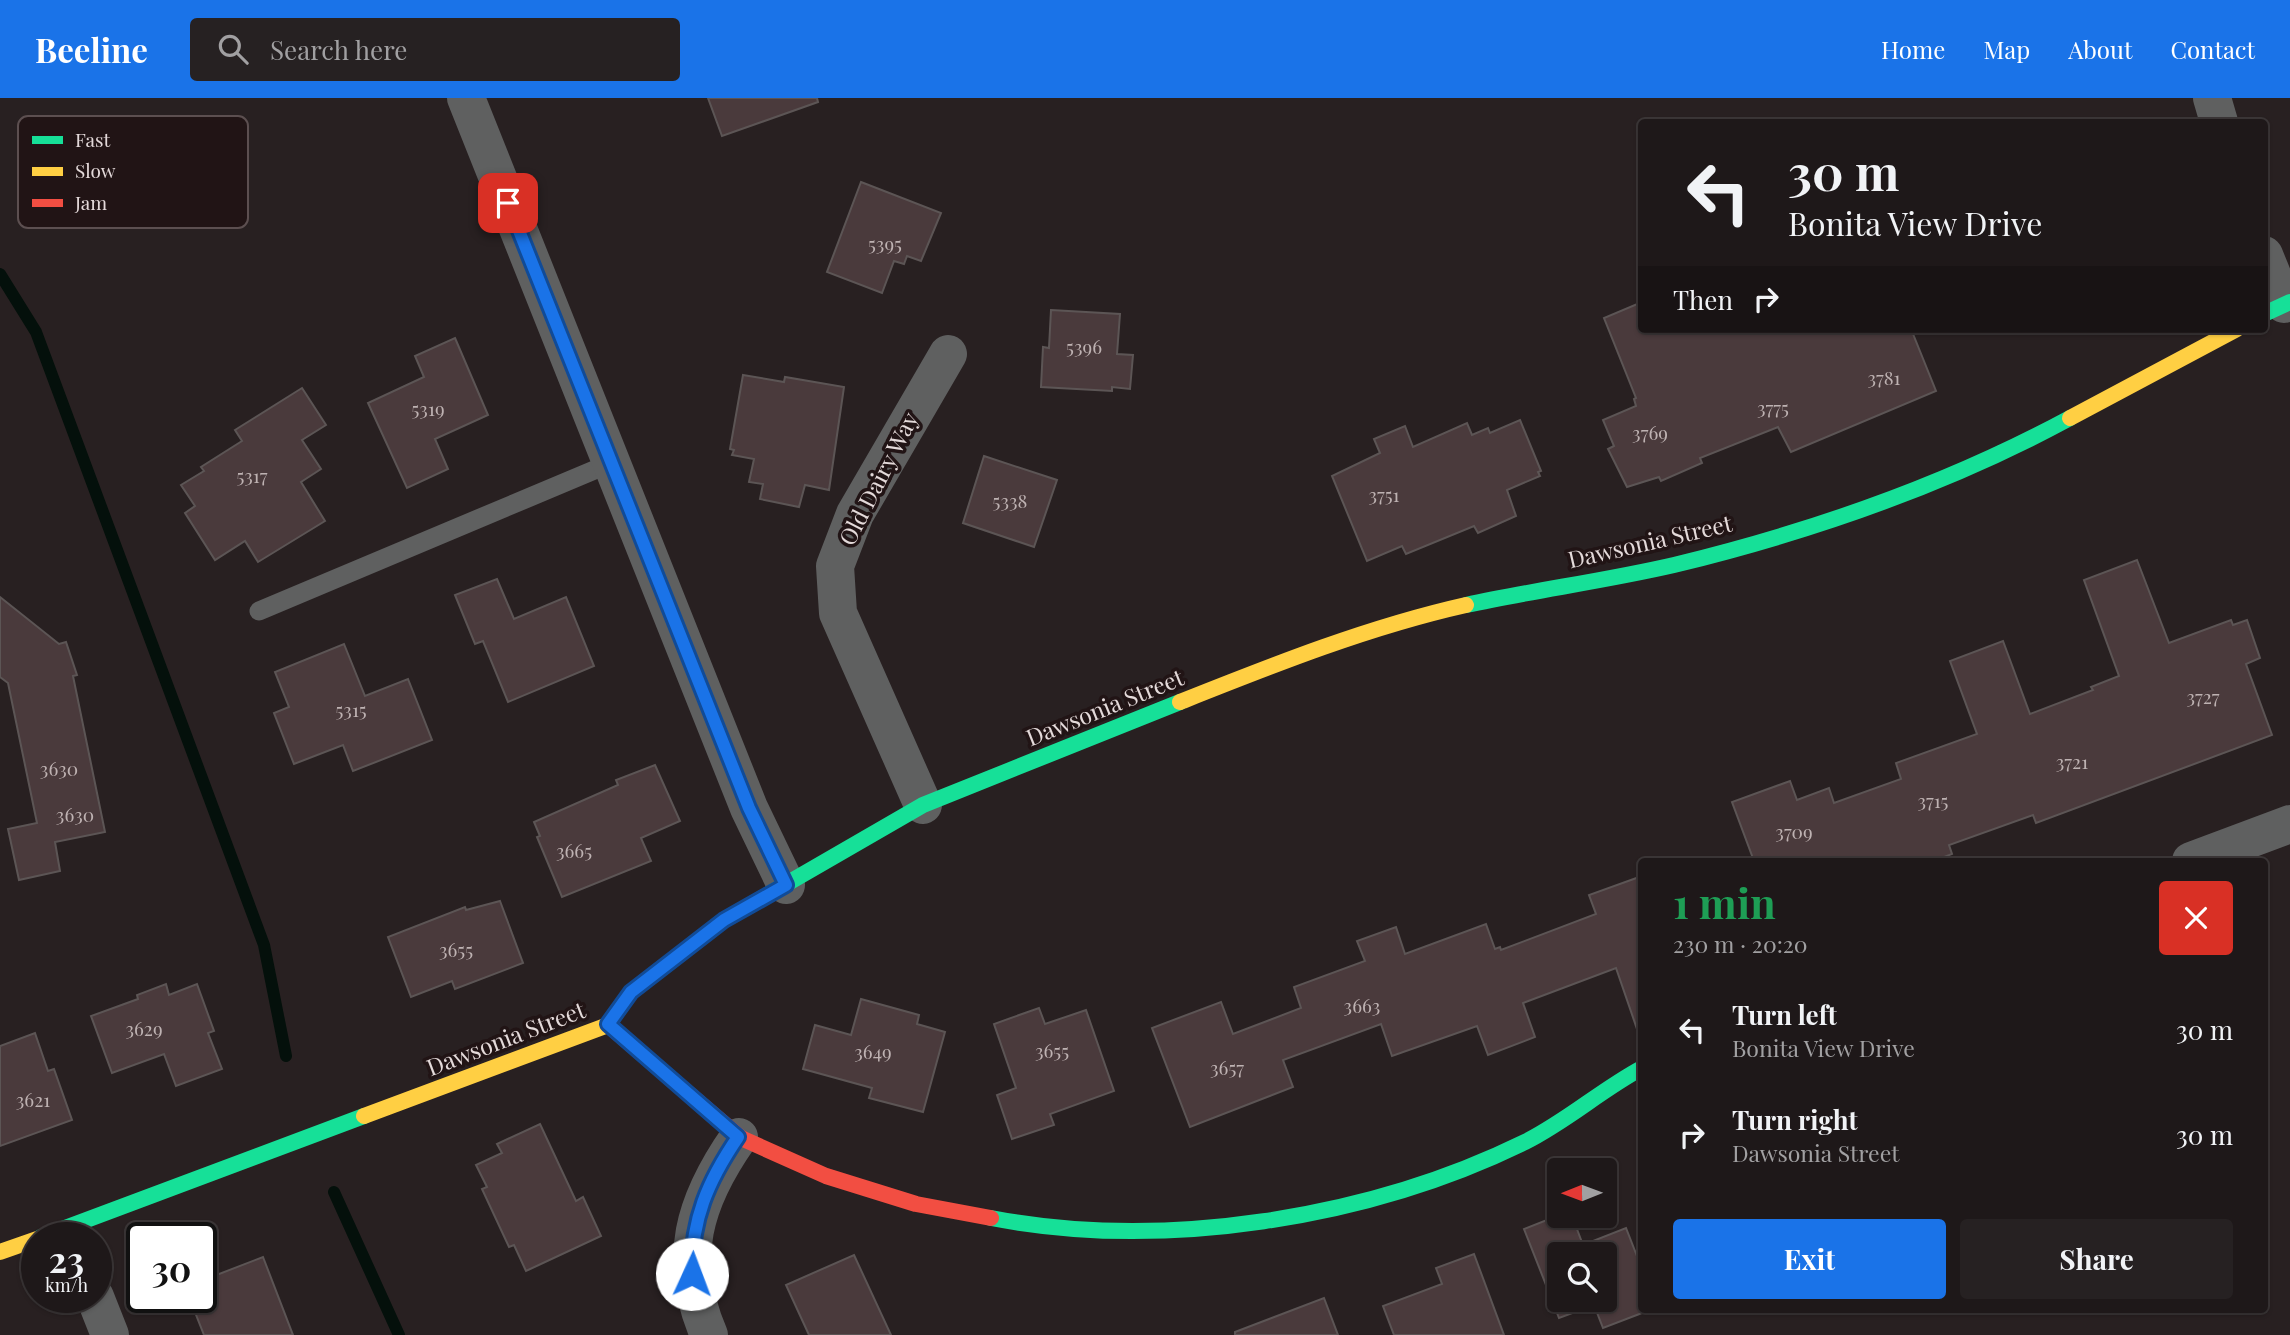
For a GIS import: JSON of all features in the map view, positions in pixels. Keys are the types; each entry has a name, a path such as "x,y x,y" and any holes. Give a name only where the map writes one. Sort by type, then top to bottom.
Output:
{"street":[{"path":"466,98 749,808 786,885"},
{"path":"2212,98 2218,119"},
{"path":"2268,269 2279,306"},
{"name":"Dawsonia Street","path":"89,1222 608,1024 631,992 724,920 923,805 1271,666 1416,616 1520,593 1673,565 1833,519 1908,493 2035,437 2230,333"},
{"name":"Old Dairy Way","path":"923,805 838,613 835,566 855,514 948,354"},
{"path":"2198,858 2290,824"},
{"path":"608,1024 738,1137 800,1164 863,1187 928,1206 980,1217 1127,1231 1273,1220 1333,1208 1404,1189 1474,1165 1540,1134 1638,1072"},
{"path":"709,1335 702,1320 692,1274 696,1223 714,1171 738,1137"},
{"name":"Dawsonia Street","path":"0,1252 21,1246"},
{"path":"102,1313 110,1335"}],"lane":[{"path":"259,611 611,463"}],"building":[{"path":"708,98 817,98 818,102 722,136"},
{"path":"861,182 941,213 921,261 907,256 904,264 894,261 882,293 827,272"},
{"path":"1638,304 1638,333 1913,333 1936,391 1791,452 1778,427 1700,458 1702,463 1661,481 1659,477 1627,487 1608,449 1614,446 1603,420 1636,406 1636,398 1604,318"},
{"path":"1051,310 1120,314 1117,354 1133,355 1130,389 1112,387 1112,391 1041,387 1043,347 1049,348"},
{"path":"455,338 488,415 435,439 448,469 407,488 368,403 424,377 415,356"},
{"path":"743,375 784,382 785,377 844,387 829,490 805,485 799,507 760,499 763,484 749,482 754,459 732,455 734,450 730,449"},
{"path":"302,388 326,425 302,440 321,469 301,482 325,521 258,562 245,541 215,560 185,513 195,506 181,485 204,471 201,467 242,441 235,430"},
{"path":"1520,420 1541,471 1538,472 1540,476 1507,490 1516,516 1478,533 1474,526 1406,554 1402,546 1367,561 1332,476 1380,453 1374,439 1405,426 1413,447 1467,423 1472,435 1488,428 1490,433"},
{"path":"984,456 1057,480 1034,547 963,523"},
{"path":"2137,560 2169,643 2231,620 2233,625 2247,620 2260,658 2246,664 2272,735 2036,823 2033,815 1949,845 1952,854 1942,858 1753,858 1732,802 1790,781 1797,800 1829,788 1834,803 1901,779 1896,763 1977,734 1950,661 2003,641 2030,714 2093,690 2091,687 2119,676 2084,580"},
{"path":"497,579 514,619 566,597 594,666 508,702 483,641 475,644 455,595"},
{"path":"0,597 59,644 66,642 77,675 73,676 105,832 55,842 60,871 19,880 8,829 37,823 8,683 0,677"},
{"path":"344,644 365,696 408,679 432,740 353,771 343,745 294,764 274,713 289,707 275,672"},
{"path":"655,765 680,821 641,838 651,861 562,897 537,837 540,836 534,822 618,785 616,780"},
{"path":"1638,877 1638,1029 1616,968 1523,1003 1535,1037 1488,1055 1477,1026 1392,1056 1381,1024 1283,1060 1293,1087 1190,1127 1152,1028 1221,1002 1233,1034 1301,1008 1294,987 1365,961 1357,941 1396,927 1405,954 1486,924 1495,949 1500,947 1501,950 1596,914 1589,895"},
{"path":"500,901 523,963 455,989 452,981 411,997 388,937 465,907 466,910"},
{"path":"166,984 169,995 197,984 214,1031 208,1033 222,1069 176,1086 164,1054 112,1073 91,1016 138,999 137,995"},
{"path":"861,999 919,1015 917,1024 945,1032 923,1112 869,1098 872,1088 803,1069 815,1025 851,1035"},
{"path":"1039,1008 1045,1024 1086,1010 1114,1091 1050,1114 1054,1125 1012,1139 997,1095 1016,1088 994,1024"},
{"path":"35,1033 48,1071 54,1069 72,1120 0,1146 0,1046"},
{"path":"540,1124 576,1201 583,1197 601,1236 526,1271 514,1245 509,1247 482,1189 487,1187 476,1165 502,1153 497,1144"},
{"path":"1547,1220 1547,1228 1577,1228 1582,1242 1547,1242 1547,1287 1524,1229"},
{"path":"1626,1228 1638,1259 1638,1313 1642,1313 1603,1328 1597,1312 1617,1312 1617,1242 1591,1242"},
{"path":"1474,1254 1504,1335 1394,1335 1383,1306 1442,1284 1436,1268"},
{"path":"854,1255 891,1335 809,1335 786,1285"},
{"path":"263,1257 293,1335 204,1335 195,1313 217,1313 217,1275"},
{"path":"1324,1298 1338,1335 1235,1335 1235,1332"},
{"path":"1557,1312 1575,1312 1559,1318"}],"waterway":[{"path":"0,274 36,332 264,945 286,1056"},
{"path":"334,1192 399,1335"}],"traffic: fast":[{"path":"2268,312 2290,302"},
{"path":"1466,605 1648,571 1776,538 1926,485 1975,465 2070,418"},
{"path":"652,976 724,920 923,805 1180,702"},
{"path":"991,1218 1057,1227 1125,1231 1194,1229 1264,1221 1332,1209 1400,1191 1464,1169 1525,1142 1638,1070"},
{"path":"81,1222 364,1116"}],"traffic: slow":[{"path":"2070,418 2229,333"},
{"path":"1180,702 1357,636 1466,605"},
{"path":"364,1116 608,1025 631,992 652,976"},
{"path":"0,1252 21,1245"}],"traffic: jam":[{"path":"608,1025 741,1138 826,1176 916,1204 991,1218"}],"route":[{"path":"508,203 749,808 786,885 724,920 631,992 608,1024 738,1137 714,1171 696,1223 692,1274"}]}
